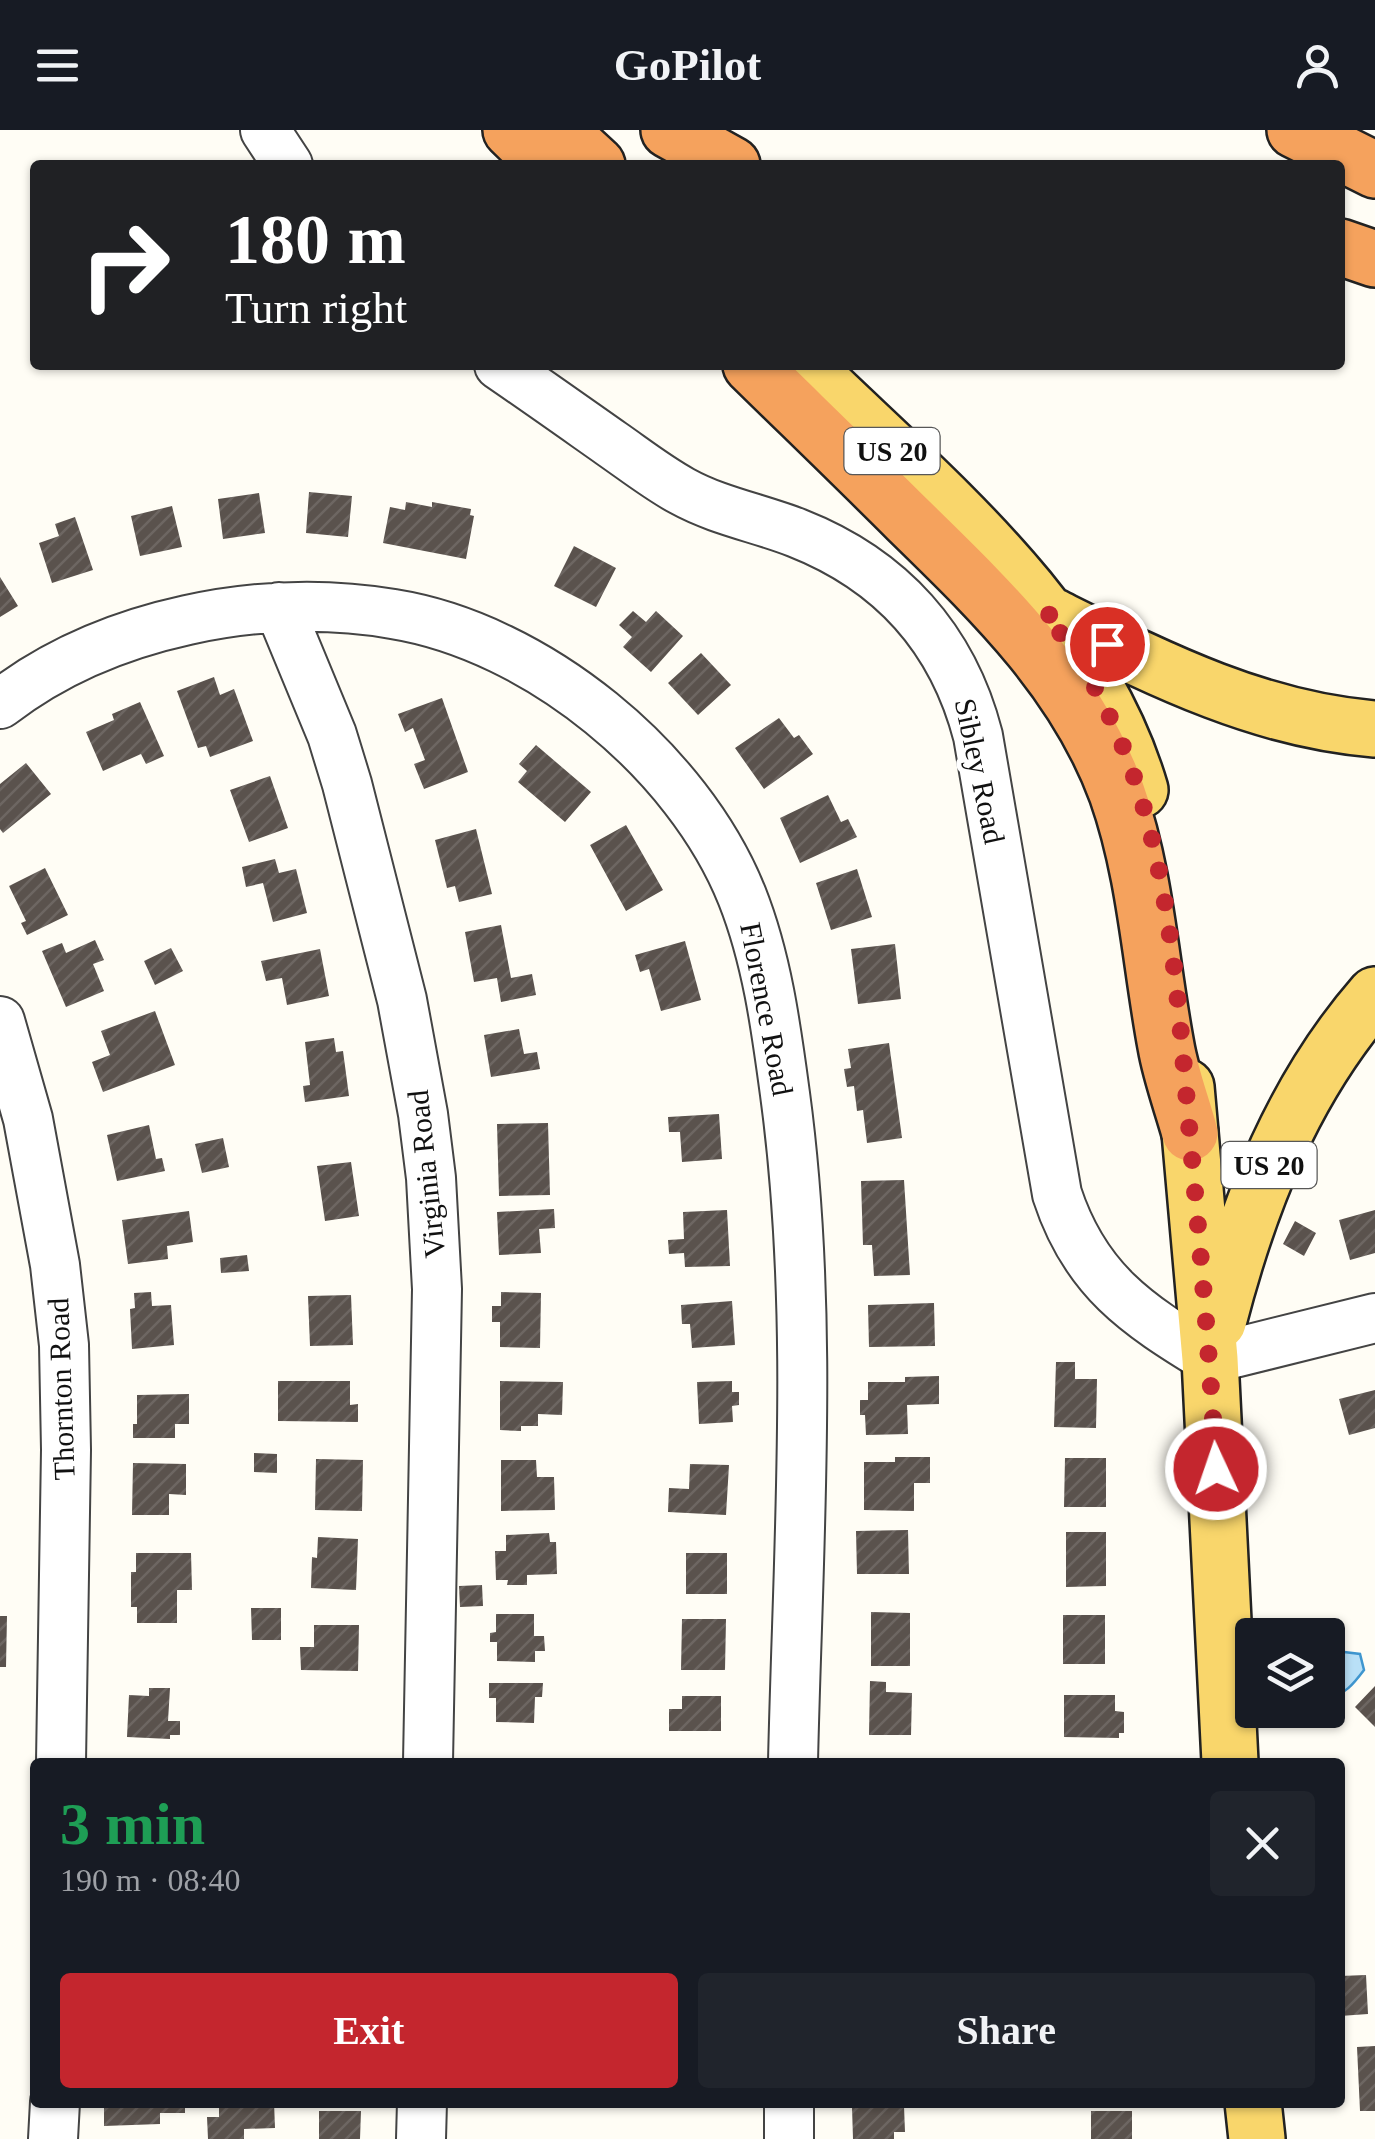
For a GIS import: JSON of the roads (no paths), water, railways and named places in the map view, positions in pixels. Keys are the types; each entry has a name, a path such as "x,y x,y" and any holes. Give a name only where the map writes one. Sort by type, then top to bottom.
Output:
{"highway":[{"path":"511,130 542,160"},
{"path":"559,130 592,160"},
{"path":"669,130 723,160"},
{"path":"1295,130 1375,170"},
{"path":"1345,249 1375,260"},
{"path":"756,370 1000,611 1046,666 1098,748 1129,835 1146,905 1166,1048 1190,1133"}],"main road":[{"path":"584,130 606,160"},
{"name":"US 20","path":"809,370 980,538 1044,612 1074,652 1112,716 1144,804 1168,919 1190,1133 1210,1359 1230,1758"},
{"path":"1044,612 1205,688 1286,714 1375,729"},
{"name":"US 20","path":"1210,1359 1238,1250 1286,1126 1323,1062 1375,994"},
{"path":"1254,2108 1257,2139"}],"street":[{"path":"264,130 285,160"},
{"name":"Sibley Road","path":"506,370 683,492 794,532 845,556 890,590 940,644 963,687 978,736 1054,1177 1066,1222 1093,1268 1119,1298 1210,1359"},
{"name":"Florence Road","path":"0,704 54,670 186,619 279,608 376,611 415,617 472,634 569,687 615,726 705,825 742,894 769,986 789,1123 797,1213 801,1408 794,1758"},
{"name":"Virginia Road","path":"279,608 348,784 402,1000 427,1146 436,1289 428,1758"},
{"name":"Thornton Road","path":"0,1021 28,1119 55,1265 64,1345 61,1758"},
{"path":"1210,1359 1375,1318"},
{"path":"54,2139 55,2108"},
{"path":"421,2139 422,2108"},
{"path":"789,2108 789,2139"}],"water":[{"path":"1345,1652 1360,1654 1364,1670 1345,1691"}]}
